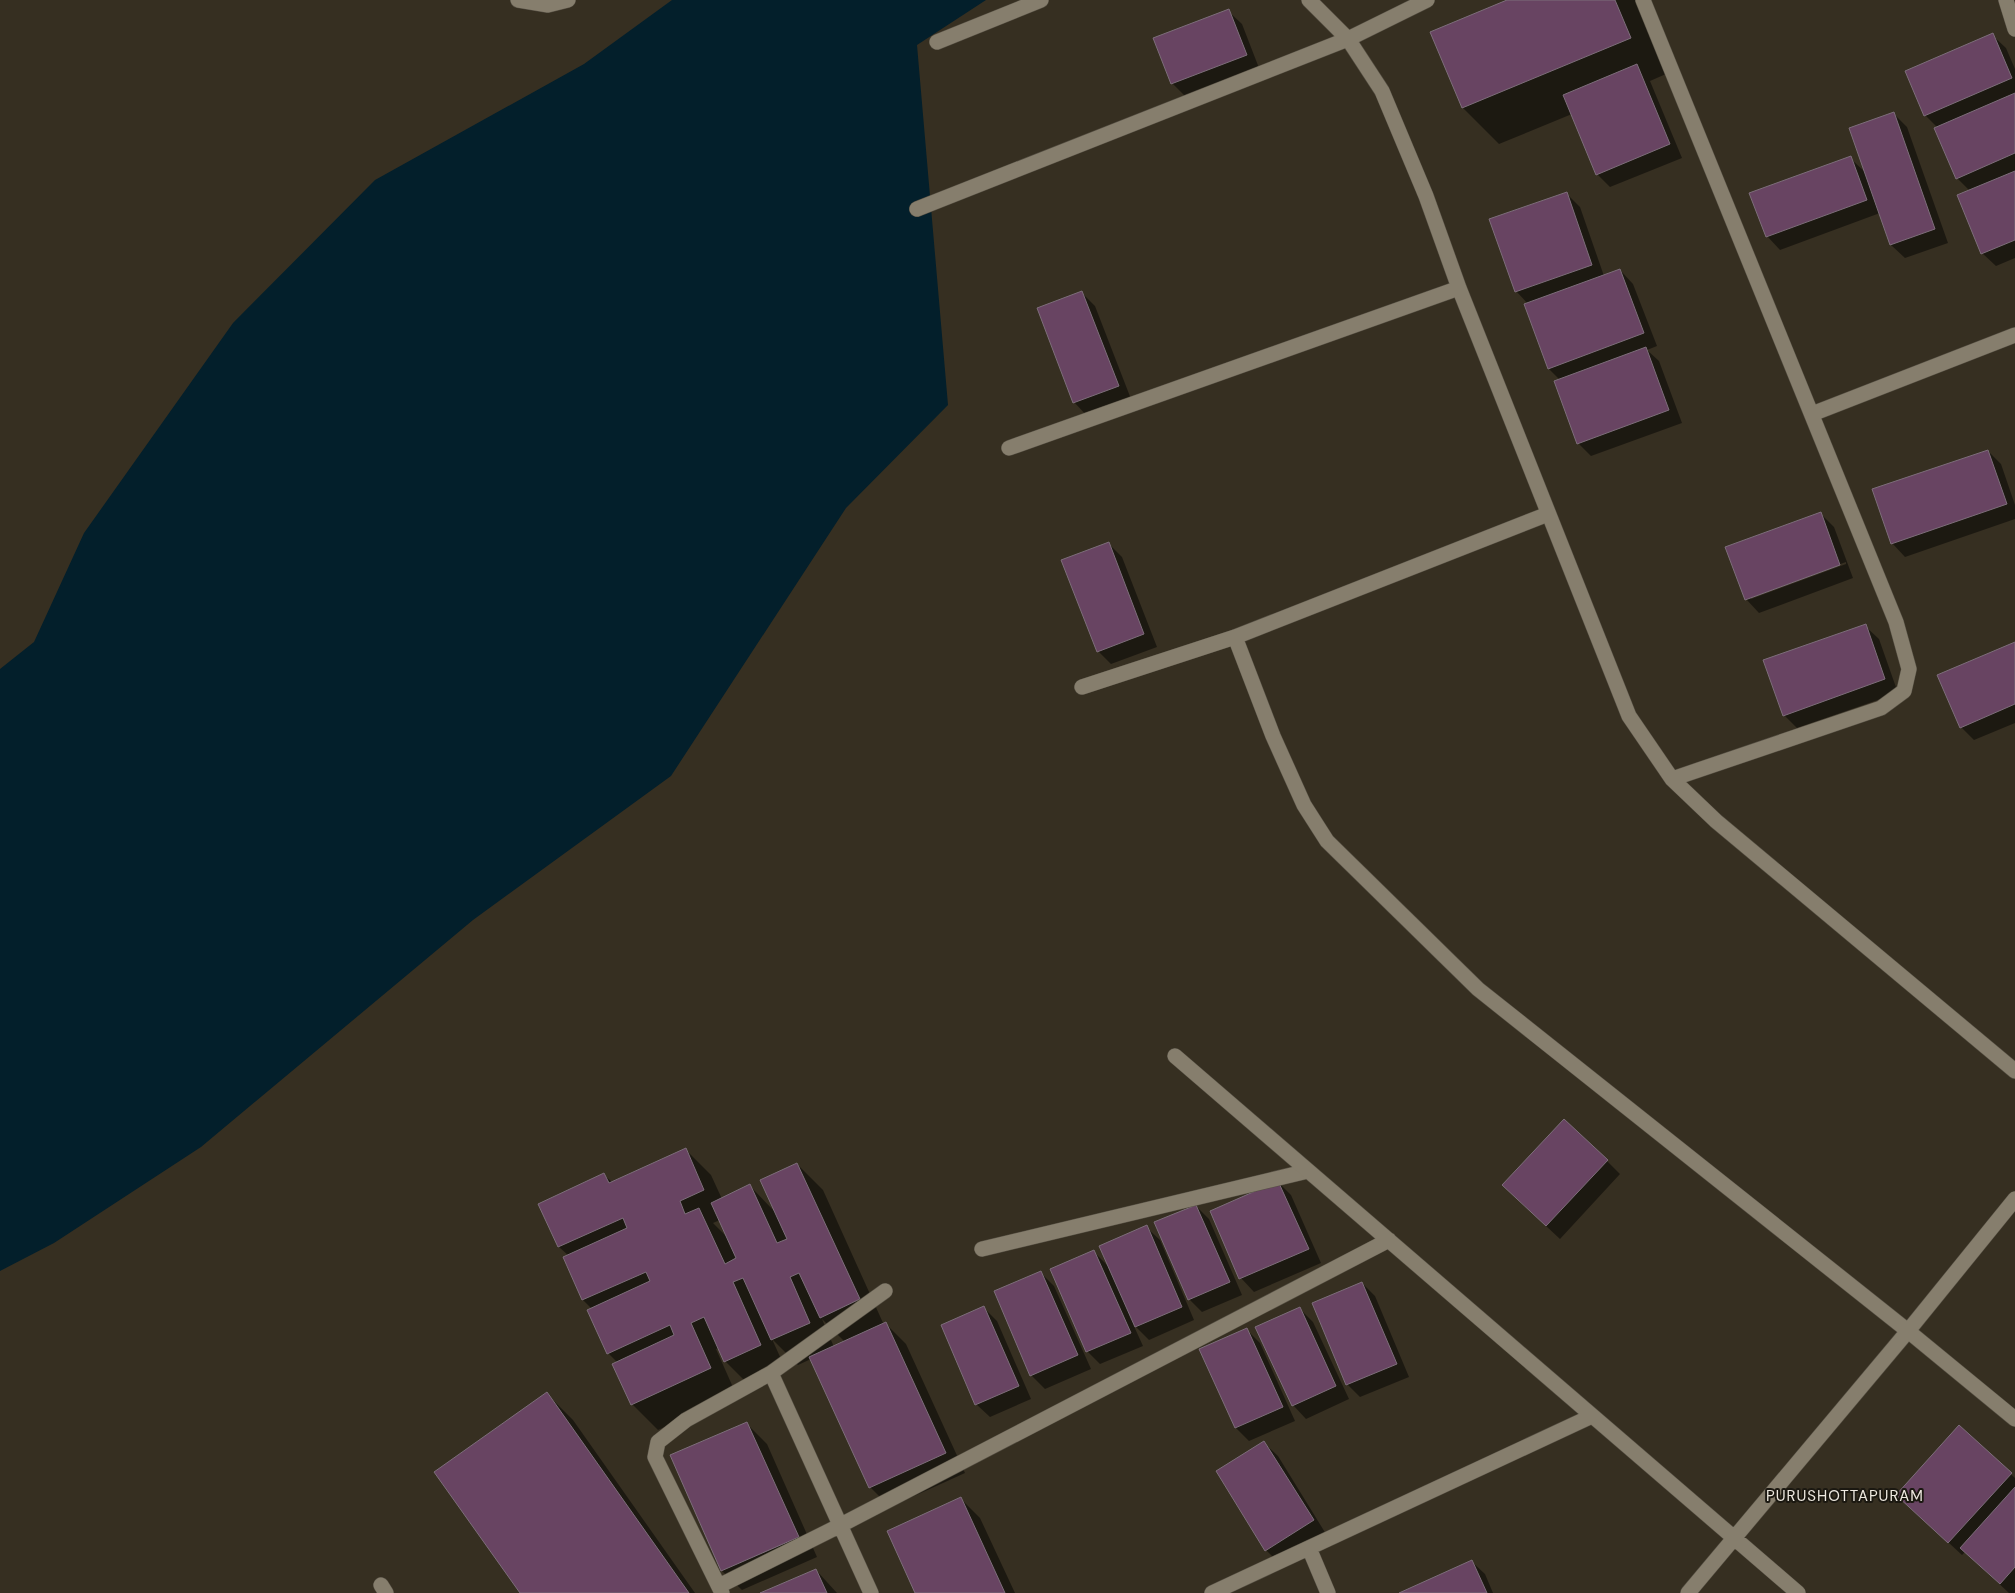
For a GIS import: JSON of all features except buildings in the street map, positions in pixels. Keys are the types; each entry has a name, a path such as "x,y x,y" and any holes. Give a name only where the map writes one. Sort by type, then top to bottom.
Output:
{"street":[{"path":"518,0 548,5 568,0"},
{"path":"937,42 1041,0"},
{"path":"1310,0 1348,39 1382,91 1426,196 1458,288 1629,716 1672,779 1724,828 2015,1071"},
{"path":"917,209 1348,39 1427,0"},
{"path":"1643,0 1896,622 1909,670 1904,691 1881,708 1672,779"},
{"path":"2006,0 2015,29"},
{"path":"1009,448 1458,288"},
{"path":"1812,414 2015,335"},
{"path":"1082,687 1235,637 1548,514"},
{"path":"1235,637 1273,736 1304,805 1328,841 1478,989 2015,1418"},
{"path":"1175,1056 1798,1593"},
{"path":"982,1250 1308,1170"},
{"path":"1688,1593 1908,1331 2015,1199"},
{"path":"885,1291 770,1373 686,1420 658,1442 655,1457 720,1590 839,1526 1389,1240"},
{"path":"770,1373 871,1593"},
{"path":"1212,1593 1592,1416"},
{"path":"1309,1548 1328,1593"}],"water":[{"path":"672,0 986,0 917,45 948,405 846,508 671,776 473,920 201,1147 54,1243 0,1271 0,669 34,642 84,533 233,323 375,180 584,64"}],"district":[{"name":"PURUSHOTTAPURAM","path":"1845,1496"}]}
